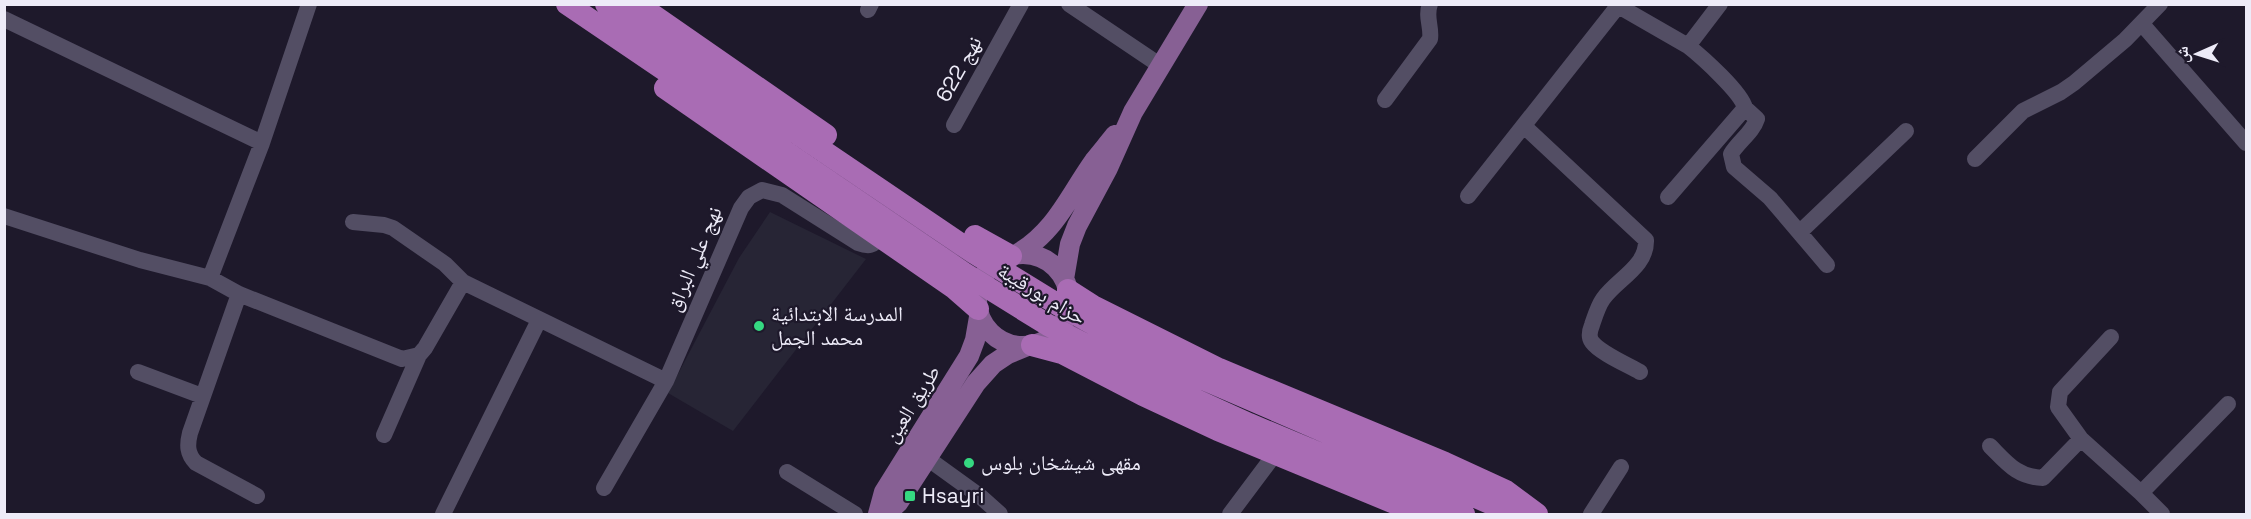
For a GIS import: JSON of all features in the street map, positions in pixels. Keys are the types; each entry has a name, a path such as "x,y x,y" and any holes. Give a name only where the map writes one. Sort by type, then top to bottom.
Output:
{"highway":[{"path":"557,4 616,52 681,100 954,288 978,313"},
{"name":"حزام بورقيبة","path":"567,4 724,97 1057,304 1159,360 1369,462 1464,514"},
{"name":"حزام بورقيبة","path":"606,4 724,97"},
{"path":"637,4 855,156 990,246 1014,255"},
{"path":"1066,285 1093,306 1219,369 1506,491 1537,514"},
{"path":"1029,346 1062,353 1143,396 1275,454 1421,514"},
{"name":"حزام بورقيبة","path":"1369,462 1515,514"}],"main road":[{"path":"1133,112 1070,244 1066,285 1069,306 1064,321 1054,334 1041,343 1029,346 1011,345 997,339 987,329 978,313 978,288 984,274 994,263 1033,244 1059,216 1094,162 1133,112 1198,4"},
{"path":"1014,255 1037,256 1051,263 1066,285"},
{"name":"طريق العين","path":"878,514 884,492 969,356 975,340 978,313"},
{"name":"طريق العين","path":"886,514 898,502 976,384 993,364 1008,354 1029,346"}],"street":[{"path":"210,278 262,143 309,4"},
{"name":"نهج 622","path":"954,125 1021,4"},
{"path":"1069,4 1161,66"},
{"path":"1385,100 1430,39 1427,16 1430,4"},
{"path":"1688,46 1720,4"},
{"path":"1975,159 2023,111 2074,83 2142,24 2160,4"},
{"path":"1468,196 1616,5 1688,46 1742,99 1745,108 1757,119 1756,124 1731,154 1734,167 1770,198 1827,265"},
{"path":"4,19 262,143"},
{"path":"2142,24 2247,143"},
{"path":"1668,197 1745,108"},
{"path":"1524,126 1646,240 1645,253 1640,262 1602,300 1589,337 1591,342 1600,349 1640,372"},
{"path":"1800,232 1906,131"},
{"name":"نهج علي البراق","path":"666,381 741,208 749,197 755,193 769,191 782,195 858,243 868,246 874,244 880,237"},
{"path":"4,216 140,260 210,278 239,294 402,359 419,355"},
{"path":"353,222 393,228 445,264 463,282 666,381 603,488"},
{"path":"384,435 419,355 463,282"},
{"path":"239,294 188,442 191,458 196,463 257,496"},
{"path":"443,514 539,320"},
{"path":"2111,337 2060,392 2058,407 2081,440 2162,514"},
{"path":"138,372 202,396"},
{"path":"2141,493 2228,404"},
{"path":"1990,446 2012,468 2029,478 2043,478 2081,440"},
{"path":"1230,514 1275,454"},
{"path":"927,458 981,497 999,514"},
{"path":"1591,514 1621,467"},
{"path":"787,472 855,514"}],"shaded area":[{"name":"المدرسة الابتدائية محمد الجمل","path":"770,212 866,259 733,431 668,393 739,258"}],"place":[{"name":"المدرسة الابتدائية محمد الجمل","path":"759,326"},
{"name":"مقهى شيشخان بلوس","path":"969,463"},
{"name":"Hsayri","path":"910,496"}]}
